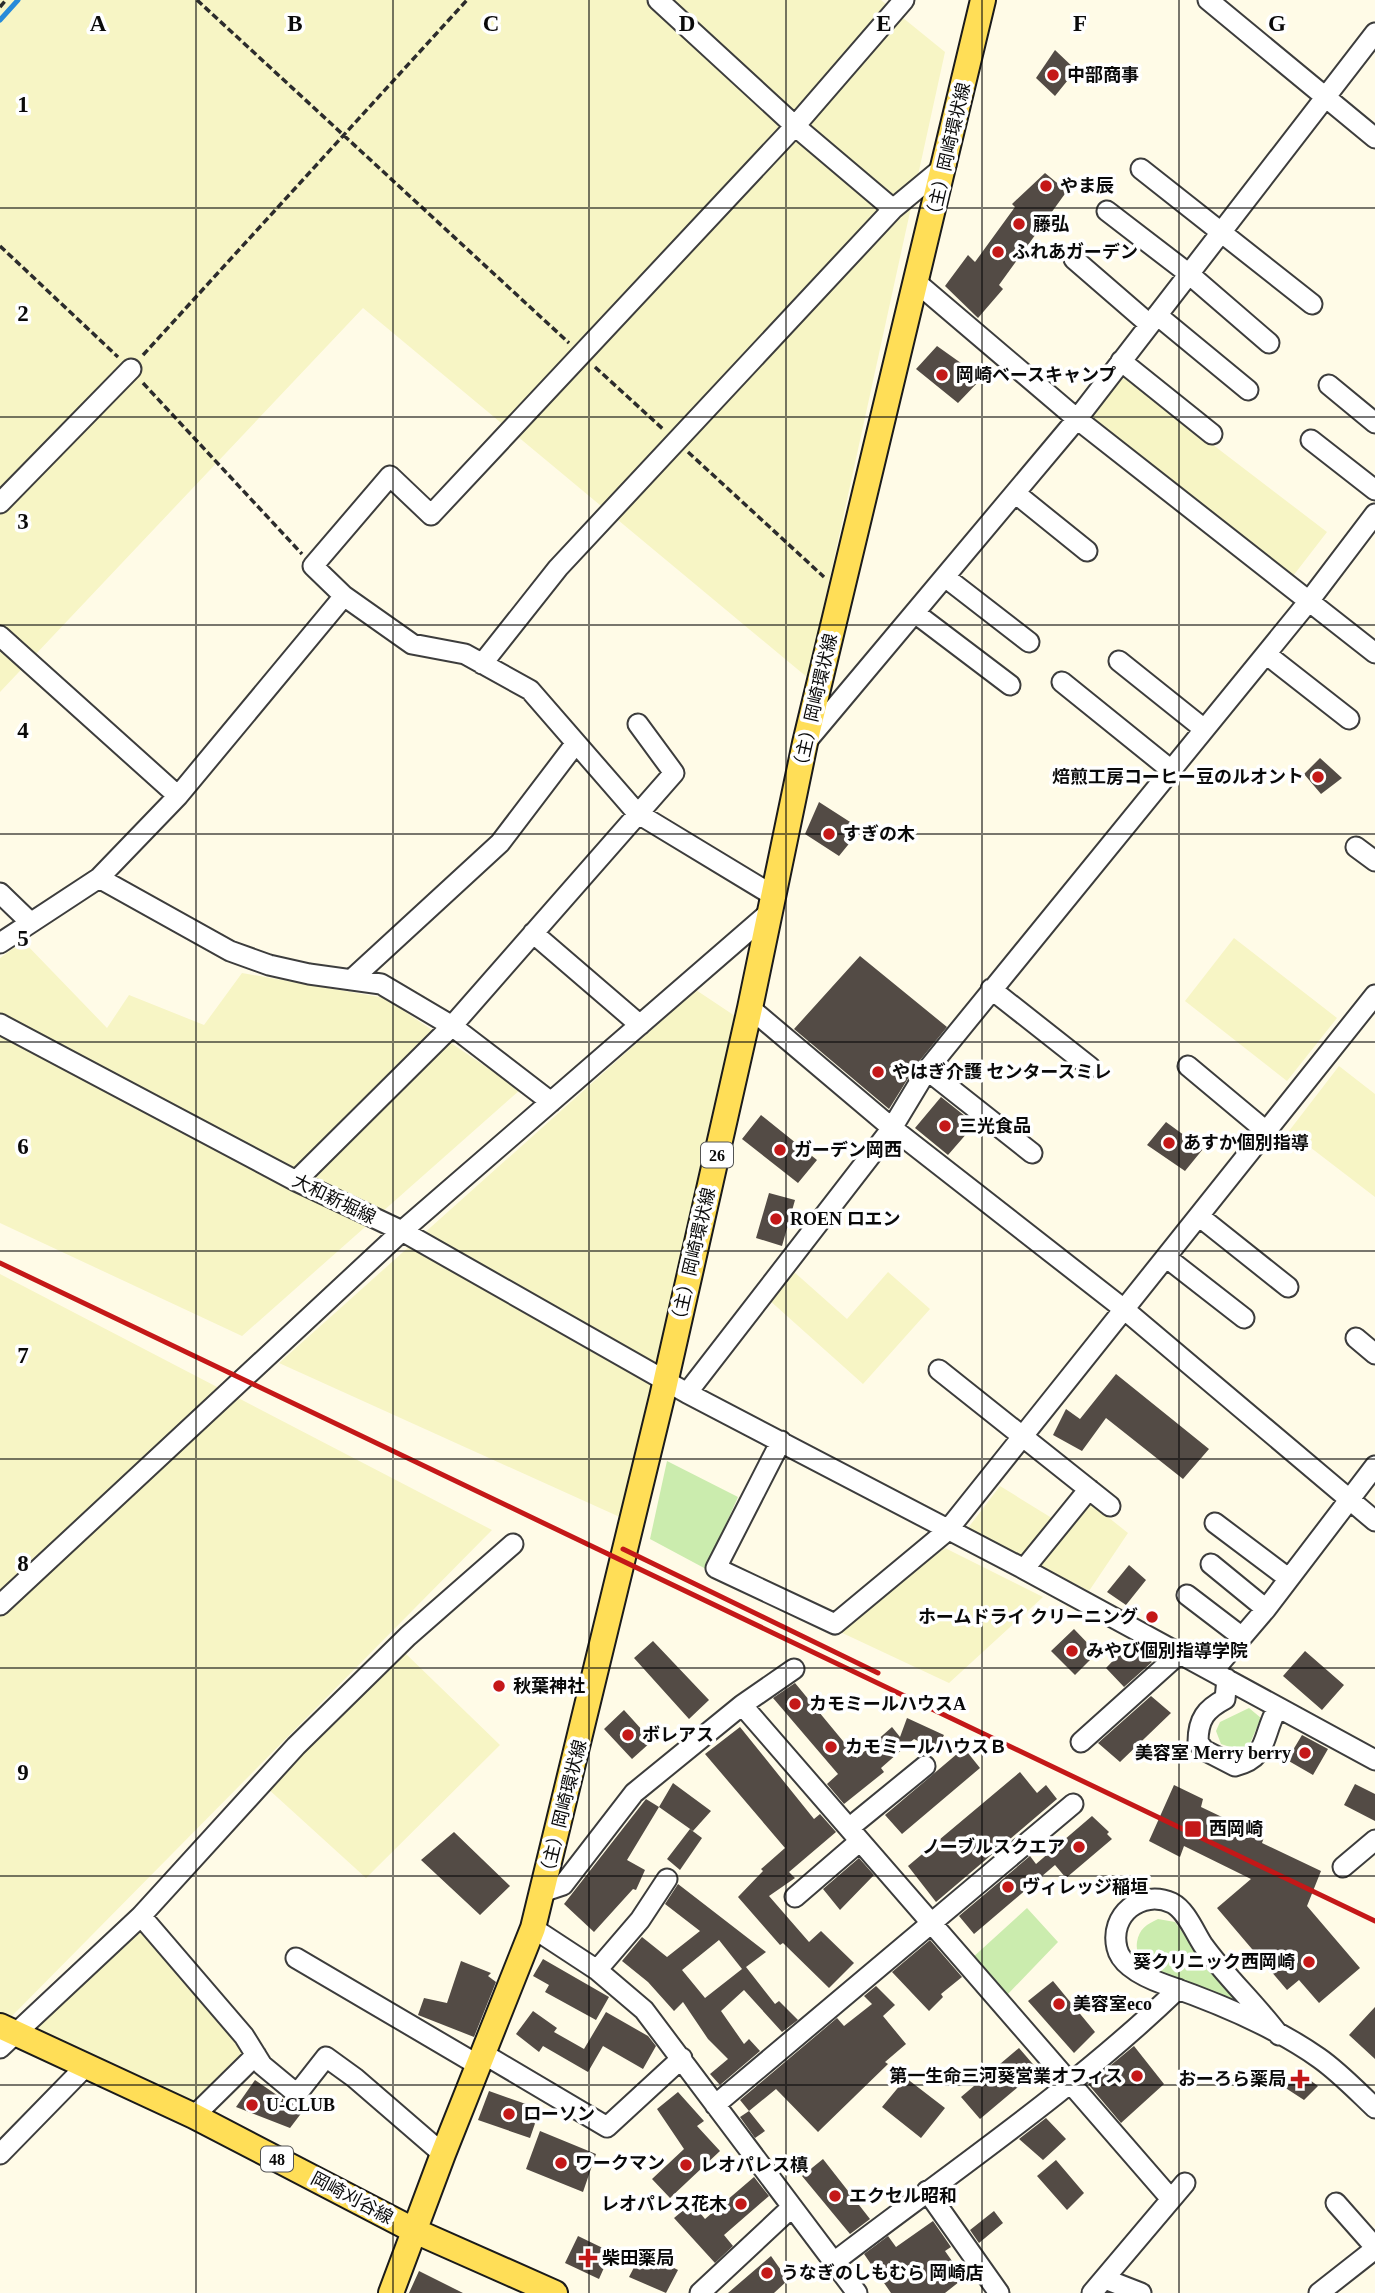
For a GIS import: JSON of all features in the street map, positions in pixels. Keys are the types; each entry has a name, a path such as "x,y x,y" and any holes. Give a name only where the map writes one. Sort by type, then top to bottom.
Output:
{"main road":[{"name":"（主）岡崎環状線","path":"391,2293 533,1928 666,1378 750,1008 805,743 946,165 983,0"},
{"name":"岡崎刈谷線","path":"5,2036 85,2067 194,2116 415,2231 555,2293"}],"street":[{"path":"658,0 795,126 893,209"},
{"path":"0,1605 402,1231 640,1025 772,904 637,813 530,690 465,654 412,644 344,596 313,566 390,477 432,515 795,126 904,0"},
{"path":"1208,0 1375,138"},
{"path":"805,743 1077,419 1375,33"},
{"path":"482,664 558,568 893,209 946,165"},
{"path":"1141,169 1312,304"},
{"path":"1107,211 1189,274 1269,342"},
{"path":"1074,259 1248,390"},
{"path":"916,282 1077,419 1375,653"},
{"path":"1121,361 1212,434"},
{"path":"0,503 131,369"},
{"path":"1329,385 1375,423"},
{"path":"1311,440 1375,489"},
{"path":"1015,493 1087,551"},
{"path":"687,1392 892,1128 927,1070 1309,601 1375,514"},
{"path":"945,577 1029,642"},
{"path":"0,943 99,878 178,796 344,596"},
{"path":"915,613 1010,685"},
{"path":"0,636 178,796"},
{"path":"1266,654 1349,719"},
{"path":"1119,661 1204,729"},
{"path":"1062,682 1171,770"},
{"path":"296,1181 452,1026 674,773 638,724"},
{"path":"351,980 500,843 576,743"},
{"path":"1356,847 1375,861"},
{"path":"99,878 230,951 269,965 381,984 452,1026 551,1102"},
{"path":"0,892 30,922"},
{"path":"533,933 640,1025"},
{"path":"991,989 1090,1067"},
{"path":"781,1441 716,1568 835,1624 947,1531 1373,1000"},
{"path":"750,1008 892,1128 1125,1310 1375,1521"},
{"name":"大和新堀線","path":"1,1027 296,1181 402,1231 687,1392 947,1531 1024,1569 1375,1760"},
{"path":"1188,1066 1267,1132"},
{"path":"927,1070 1032,1153"},
{"path":"1200,1217 1289,1287"},
{"path":"1167,1258 1244,1318"},
{"path":"1356,1338 1375,1354"},
{"path":"939,1370 1110,1506"},
{"path":"1277,1709 1269,1723 1260,1754 1251,1762 1236,1766 1204,1751 1198,1742 1200,1721 1208,1708 1225,1699 1220,1675 1242,1637 1375,1466"},
{"path":"1024,1569 1090,1489"},
{"path":"1215,1523 1288,1578"},
{"path":"5,2036 141,1916 296,1746 408,1636 513,1544"},
{"path":"1211,1564 1266,1609"},
{"path":"1187,1595 1242,1637"},
{"path":"1081,1742 1178,1654"},
{"path":"542,1892 563,1885 634,1793 742,1705 794,1668"},
{"path":"742,1705 1171,2199"},
{"path":"794,1897 925,1766"},
{"path":"715,2105 1073,1804"},
{"path":"1343,1867 1375,1840"},
{"path":"597,1970 640,1920 667,1879"},
{"path":"1279,2035 1253,2001 1223,1972 1174,1904 1154,1898 1137,1901 1123,1913 1116,1932 1117,1951 1132,1968 1150,1979 1279,2035 1321,2059 1375,2108"},
{"path":"141,1916 244,2036 262,2066 297,2094 326,2057 355,2078 443,2154"},
{"path":"533,1928 597,1970 644,2010 857,2293"},
{"path":"296,1958 607,2127 682,2058"},
{"path":"834,2262 1070,2083 1130,2035 1178,1989"},
{"path":"194,2116 256,2055"},
{"path":"0,2154 85,2067"},
{"path":"1099,2286 1185,2183"},
{"path":"927,2191 999,2293"},
{"path":"1319,2293 1375,2248 1336,2203"},
{"path":"700,2293 792,2207"},
{"path":"1099,2286 1141,2293"}],"path":[{"path":"0,7 6,0"},
{"path":"197,0 574,347"},
{"path":"131,369 467,0"},
{"path":"0,246 131,369 313,566"},
{"path":"594,366 665,432"},
{"path":"686,450 842,592"}],"shaded area":[{"path":"0,0 881,0 945,52 808,678 363,308 0,692"},
{"path":"1123,376 1327,532 1293,576 1089,420"},
{"path":"1234,938 1337,1018 1287,1081 1185,1001"},
{"path":"23,941 107,1028 129,995 204,1025 242,973 385,998 520,1090 242,1336 0,1223 0,958"},
{"path":"696,990 735,1016 622,1518 279,1363"},
{"path":"1339,1066 1375,1094 1375,1197 1289,1131"},
{"path":"793,1271 847,1319 888,1272 930,1309 863,1384 768,1299"},
{"path":"0,1274 492,1530 11,2017 0,2012"},
{"path":"1000,1486 1068,1528 1089,1502 1128,1533 1089,1591 968,1528"},
{"path":"945,1548 1043,1597 949,1683 836,1630"},
{"path":"405,1653 500,1745 366,1878 266,1787"},
{"path":"142,1931 247,2053 194,2101 32,2029"}],"green space":[{"path":"667,1461 738,1497 706,1569 650,1539"},
{"path":"1249,1708 1261,1718 1248,1748 1239,1750 1221,1744 1216,1731 1220,1722"},
{"path":"1027,1908 1058,1942 1007,1995 971,1959"},
{"path":"1158,1919 1175,1922 1213,1975 1261,2021 1219,1997 1156,1971 1141,1960 1137,1952 1140,1934 1147,1925"}],"building":[{"path":"1055,50 1076,70 1055,96 1036,78"},
{"path":"1045,173 1067,191 999,285 1003,289 978,318 945,286 968,255 975,262 1015,207 1012,204"},
{"path":"937,346 982,378 958,403 916,369"},
{"path":"1320,758 1342,778 1321,794 1304,774"},
{"path":"819,802 861,829 839,856 805,834"},
{"name":"やはぎ介護 センタースミレ","path":"860,956 947,1027 917,1064 889,1109 794,1029"},
{"name":"三光食品","path":"941,1097 975,1124 948,1155 915,1128"},
{"name":"ガーデン岡西","path":"761,1115 817,1160 798,1183 742,1139"},
{"path":"1166,1122 1203,1149 1185,1171 1147,1145"},
{"name":"ROEN ロエン","path":"769,1193 795,1200 782,1246 756,1238"},
{"path":"1116,1374 1209,1449 1183,1479 1106,1418 1082,1451 1053,1435 1066,1409 1080,1419"},
{"path":"1129,1565 1146,1580 1126,1605 1107,1592"},
{"path":"1074,1629 1097,1653 1075,1675 1051,1651"},
{"path":"653,1641 709,1700 689,1719 634,1658"},
{"path":"1131,1642 1152,1662 1124,1687 1106,1668"},
{"path":"1305,1651 1344,1685 1322,1710 1283,1676"},
{"path":"795,1683 857,1758 892,1727 900,1737 907,1718 944,1735 936,1750 914,1739 881,1768 884,1772 844,1804 827,1784 838,1774 773,1698"},
{"path":"1151,1696 1171,1713 1120,1762 1098,1743"},
{"name":"ボレアス","path":"624,1710 652,1741 632,1759 604,1729"},
{"path":"740,1727 814,1819 820,1814 836,1832 789,1872 795,1878 769,1896 809,1942 821,1931 854,1963 829,1988 783,1943 780,1945 738,1897 763,1871 761,1869 785,1848 705,1754"},
{"path":"1302,1735 1328,1749 1313,1775 1287,1760"},
{"path":"964,1748 980,1768 902,1834 885,1815"},
{"path":"1020,1772 1037,1793 1046,1785 1057,1799 936,1902 908,1866"},
{"path":"673,1783 711,1811 693,1831 659,1807"},
{"path":"1355,1784 1375,1794 1375,1821 1344,1805"},
{"path":"1174,1785 1203,1799 1201,1807 1264,1837 1262,1843 1321,1871 1307,1906 1360,1968 1319,2003 1299,1980 1287,1990 1217,1908 1251,1879 1184,1846 1180,1857 1149,1841"},
{"path":"646,1799 659,1807 627,1860 645,1870 636,1890 633,1889 594,1932 564,1904"},
{"path":"1092,1816 1109,1832 1107,1834 1112,1839 1066,1878 1055,1865 974,1934 959,1916 1030,1856 1036,1864"},
{"path":"690,1829 702,1838 680,1870 667,1859"},
{"path":"454,1832 510,1886 480,1915 421,1860"},
{"path":"859,1858 874,1875 840,1910 823,1889"},
{"path":"678,1884 766,1952 746,1967 775,2004 779,2001 798,2020 782,2032 744,1990 721,2011 744,2044 749,2039 760,2051 720,2085 710,2074 728,2059 708,2039 683,2002 674,2011 648,1982 622,1961 642,1937 667,1957 700,1931 665,1904","holes":["719,1940 742,1969 705,1998 682,1970"]},
{"path":"930,1940 962,1977 941,1994 943,1997 929,2011 892,1972"},
{"path":"543,1959 609,1997 596,2020 545,1992 549,1985 533,1976"},
{"path":"461,1961 491,1973 488,1976 496,1982 474,2037 418,2015 424,1998 447,2003"},
{"path":"1053,1981 1095,2032 1074,2053 1028,2001"},
{"path":"876,1986 895,2005 883,2016 906,2044 885,2062 888,2064 818,2132 776,2089 749,2111 740,2100 837,2018 844,2026 872,2004 864,1996"},
{"path":"1375,2007 1375,2059 1349,2035"},
{"path":"533,2011 557,2028 554,2032 584,2049 606,2012 648,2036 656,2046 643,2069 603,2046 588,2072 543,2046 539,2052 516,2034"},
{"path":"1134,2046 1164,2084 1121,2123 1088,2084"},
{"path":"1019,2048 1038,2070 980,2119 961,2097"},
{"name":"おーろら薬局","path":"1299,2072 1318,2086 1304,2100 1284,2087"},
{"path":"906,2078 945,2108 921,2138 882,2107"},
{"path":"255,2080 290,2104 306,2107 290,2128 236,2107"},
{"name":"ローソン","path":"489,2091 540,2109 530,2138 478,2120"},
{"path":"678,2092 704,2121 697,2126 720,2151 670,2198 652,2179 684,2149 657,2109"},
{"path":"749,2111 765,2131 755,2138 740,2117"},
{"path":"1046,2118 1066,2139 1043,2160 1019,2139"},
{"name":"ワークマン","path":"540,2131 596,2154 583,2192 526,2169"},
{"name":"エクセル昭和","path":"823,2159 870,2219 850,2234 802,2176"},
{"path":"1056,2160 1084,2193 1067,2210 1037,2176"},
{"path":"754,2177 769,2196 724,2235 733,2246 715,2263 674,2218 692,2203 705,2219"},
{"path":"994,2211 1003,2223 979,2243 970,2230"},
{"path":"933,2221 951,2247 945,2251 964,2278 945,2293 891,2293 864,2254 888,2236 896,2247"},
{"name":"柴田薬局","path":"578,2236 611,2252 599,2279 565,2263"},
{"path":"642,2252 678,2270 666,2293 629,2277"},
{"name":"うなぎのしもむら 岡崎店","path":"771,2256 788,2280 774,2293 728,2293"},
{"path":"419,2271 463,2293 409,2293"}],"waterway":[{"path":"0,20 18,0"}],"railway":[{"path":"0,1263 1375,1921"},
{"path":"623,1549 878,1673"}],"place":[{"name":"中部商事","path":"1053,75"},
{"name":"やま辰","path":"1046,186"},
{"name":"藤弘","path":"1019,224"},
{"name":"ふれあガーデン","path":"998,252"},
{"name":"岡崎ベースキャンプ","path":"942,375"},
{"name":"焙煎工房コーヒー豆のルオント","path":"1318,777"},
{"name":"すぎの木","path":"829,834"},
{"name":"やはぎ介護 センタースミレ","path":"878,1072"},
{"name":"三光食品","path":"945,1126"},
{"name":"あすか個別指導","path":"1169,1143"},
{"name":"ガーデン岡西","path":"780,1150"},
{"name":"ROEN ロエン","path":"776,1219"},
{"name":"ホームドライ クリーニング","path":"1152,1617"},
{"name":"みやび個別指導学院","path":"1072,1651"},
{"name":"秋葉神社","path":"499,1686"},
{"name":"カモミールハウスA","path":"795,1704"},
{"name":"ボレアス","path":"628,1735"},
{"name":"カモミールハウスＢ","path":"831,1747"},
{"name":"美容室 Merry berry","path":"1305,1753"},
{"name":"西岡崎","path":"1193,1829"},
{"name":"ノーブルスクエア","path":"1079,1847"},
{"name":"ヴィレッジ稲垣","path":"1008,1887"},
{"name":"葵クリニック西岡崎","path":"1309,1962"},
{"name":"美容室eco","path":"1059,2004"},
{"name":"第一生命三河葵営業オフィス","path":"1137,2076"},
{"name":"おーろら薬局","path":"1300,2079"},
{"name":"U-CLUB","path":"252,2105"},
{"name":"ローソン","path":"509,2114"},
{"name":"ワークマン","path":"561,2163"},
{"name":"レオパレス槙","path":"686,2165"},
{"name":"エクセル昭和","path":"835,2196"},
{"name":"レオパレス花木","path":"741,2204"},
{"name":"柴田薬局","path":"588,2258"},
{"name":"うなぎのしもむら 岡崎店","path":"767,2273"}]}
